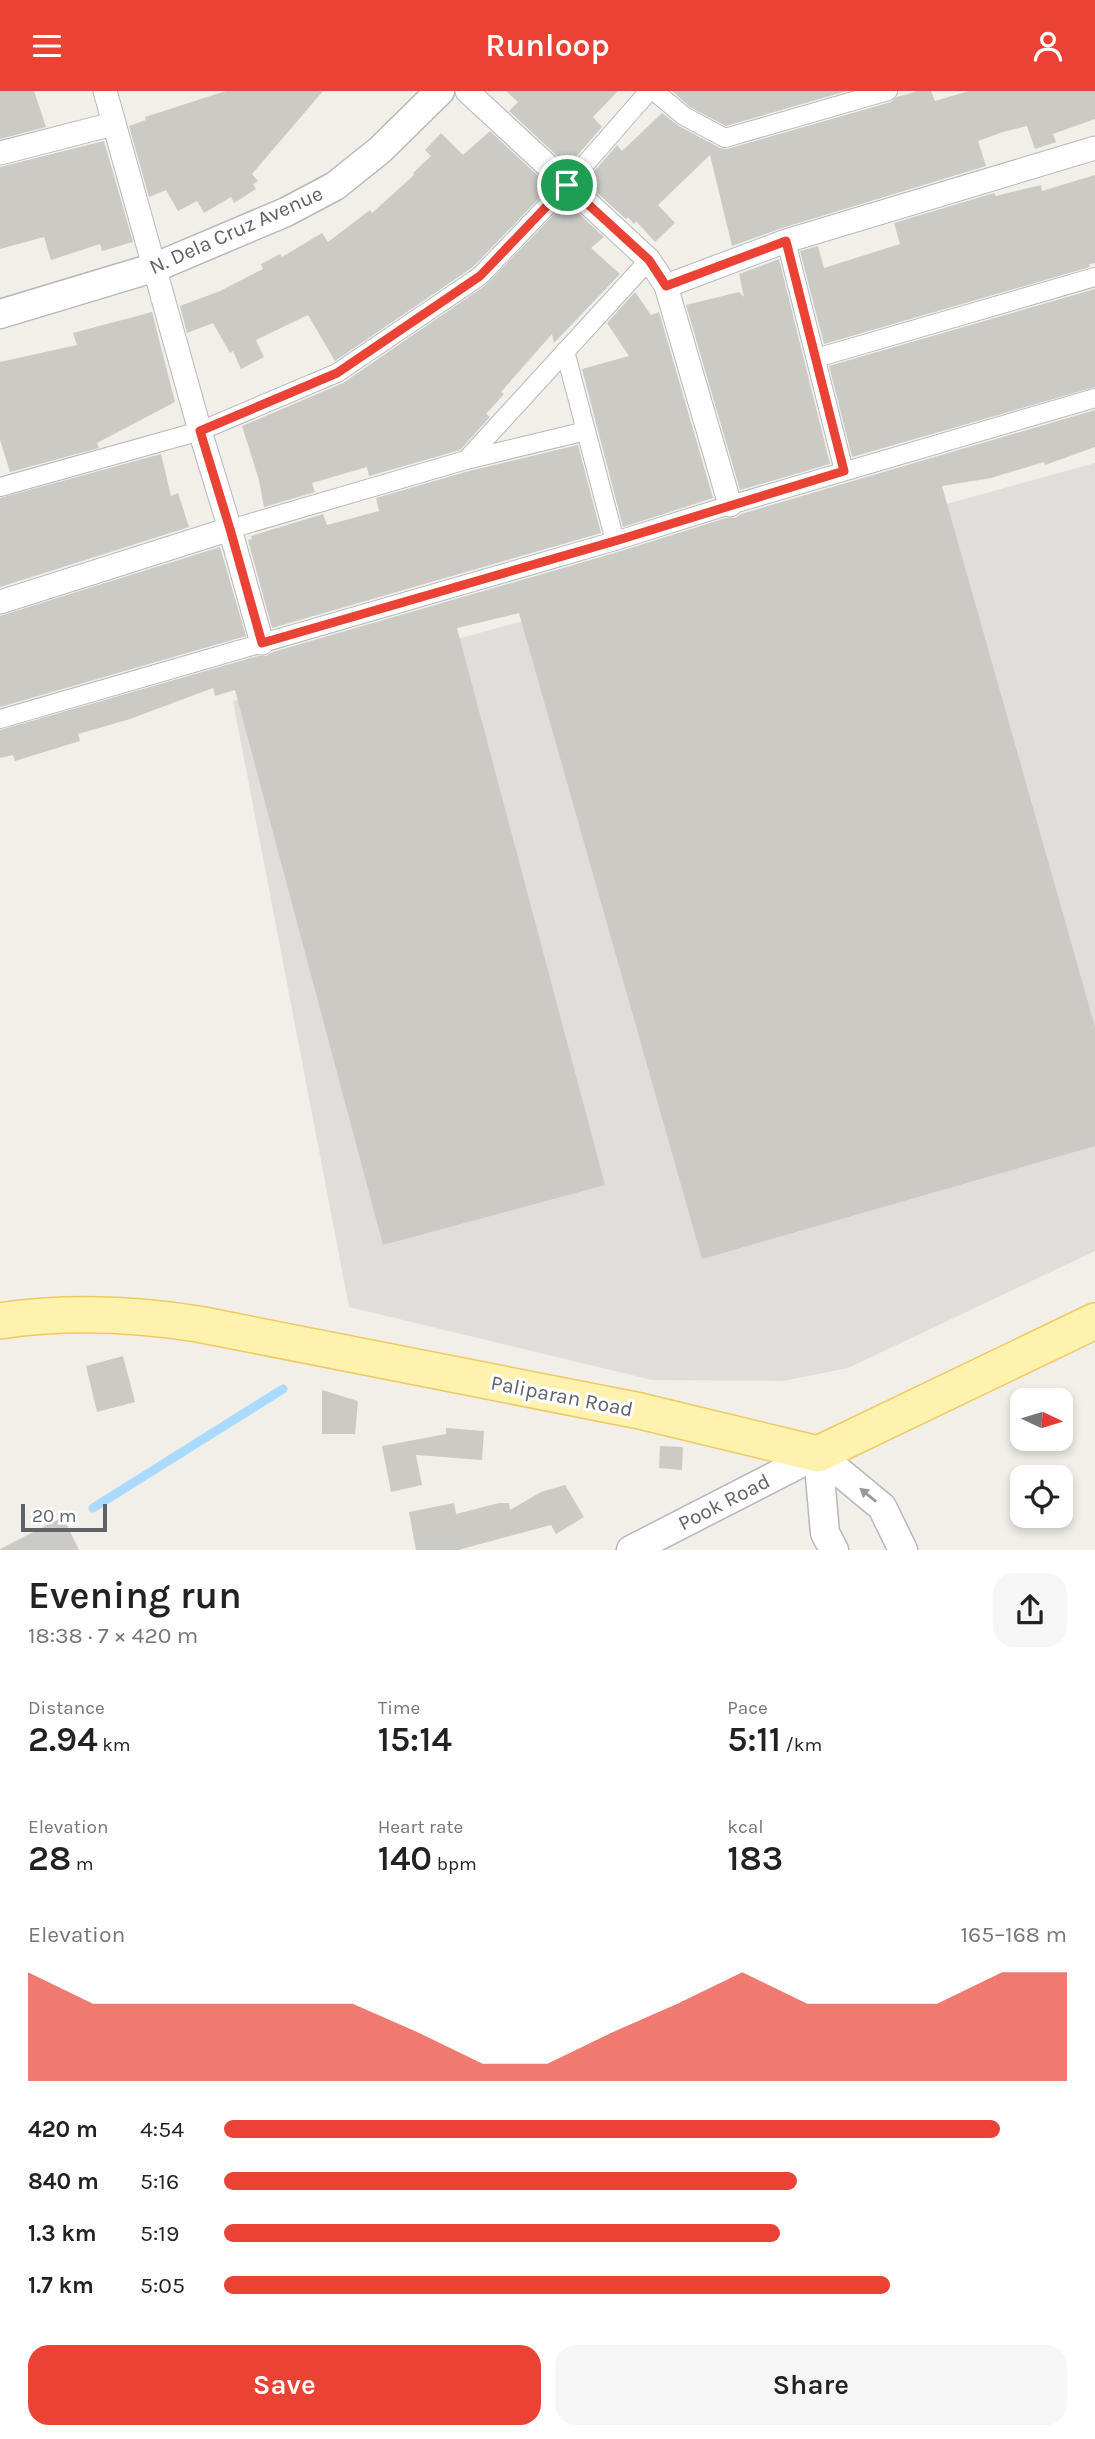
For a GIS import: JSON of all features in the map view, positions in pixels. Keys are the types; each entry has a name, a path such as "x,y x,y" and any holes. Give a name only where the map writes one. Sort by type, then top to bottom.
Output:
{"main road":[{"name":"Paliparan Road","path":"0,1321 27,1317 105,1315 145,1316 198,1324 640,1411 818,1454"},
{"path":"818,1454 1095,1321"}],"street":[{"path":"105,91 262,643"},
{"name":"N. Dela Cruz Avenue","path":"0,314 156,267 286,212 335,185 380,150 440,91"},
{"path":"467,91 649,260 666,286 730,505"},
{"path":"0,487 200,431 337,373 480,276 652,91 684,117 725,138 888,91"},
{"path":"0,153 113,124"},
{"path":"666,286 786,241 1095,148"},
{"path":"786,241 844,471"},
{"path":"466,460 649,260"},
{"path":"816,358 1095,277"},
{"path":"565,351 615,541"},
{"path":"0,719 615,541 1095,398"},
{"path":"0,602 230,529 466,460 586,432"},
{"path":"818,1454 825,1533 834,1550"},
{"path":"818,1454 882,1507 903,1550"},
{"name":"Pook Road","path":"631,1550 818,1454"}],"shaded area":[{"path":"1095,463 1095,1251 848,1368 783,1381 652,1380 349,1307 233,701"}],"building":[{"path":"0,91 34,91 46,127 0,139"},
{"path":"226,91 323,91 252,174 258,181 253,184 256,189 234,203 231,197 204,213 197,201 178,211 166,190 149,197 129,126 146,120 145,117"},
{"path":"506,91 618,91 593,117 602,127 568,166 509,111 518,102"},
{"path":"672,91 847,91 726,126 690,107"},
{"path":"918,91 931,91 935,101 969,91 1095,91 1095,119 1053,134 1056,142 1035,149 1027,126 1003,132 978,141 986,166 782,228 732,246 710,155 658,205 675,223 655,242 636,221 634,224 628,217 626,219 585,182 617,145 622,151 662,113 679,126 720,148 727,149 891,102 897,97"},
{"path":"490,131 550,187 473,267 335,361 308,315 256,340 264,357 241,369 233,351 230,353 213,323 187,333 180,306 220,291 263,269 261,264 280,254 282,257 322,233 328,242 370,210 372,213 431,156 425,150 441,133 463,155"},
{"path":"104,141 133,242 102,251 100,244 51,260 44,237 0,249 0,167"},
{"path":"1095,175 1095,263 1089,264 1090,267 824,344 800,251 818,246 824,268 900,244 894,223 994,193 996,196 1041,185 1042,191"},
{"path":"566,202 604,237 591,248 620,274 554,343 552,334 501,392 504,394 486,414 490,417 460,450 369,476 367,467 312,483 315,492 264,507 259,480 242,426 343,383 486,285"},
{"path":"779,259 830,464 740,490 686,305 739,292 744,297 739,274"},
{"path":"1095,289 1095,387 852,457 829,366"},
{"path":"635,292 651,315 659,312 713,498 623,527 582,369 629,356 607,323"},
{"path":"152,312 175,402 97,443 99,448 10,472 0,440 0,362 77,345 73,333"},
{"path":"1095,410 1095,447 1045,465 1044,462 991,478 942,486 1095,1027 1095,1146 702,1259 519,613 457,628 605,1185 383,1245 235,690 215,696 213,688 130,719 78,734 80,741 15,761 13,755 0,758 0,730 258,656 266,656"},
{"path":"578,445 601,533 272,628 248,540 252,539 251,536 323,514 327,525 379,511 376,498 469,471"},
{"path":"161,454 171,496 178,493 189,527 0,587 0,498"},
{"path":"220,547 246,636 0,707 0,616"},
{"path":"123,1356 135,1402 97,1412 86,1366"},
{"path":"322,1390 358,1401 355,1434 322,1434"},
{"path":"446,1428 484,1431 482,1460 416,1455 422,1485 391,1492 382,1446 446,1434"},
{"path":"660,1446 683,1447 682,1470 659,1468"},
{"path":"565,1485 584,1517 556,1534 551,1525 458,1550 416,1550 409,1512 454,1503 456,1514 499,1503 509,1503 510,1510 541,1492"},
{"path":"63,1517 79,1550 0,1550 0,1549"}],"waterway":[{"path":"93,1508 283,1389"}],"route":[{"path":"567,185 649,260 666,286 786,241 844,471 615,541 262,643 200,431 337,373 480,276 567,185"}]}
